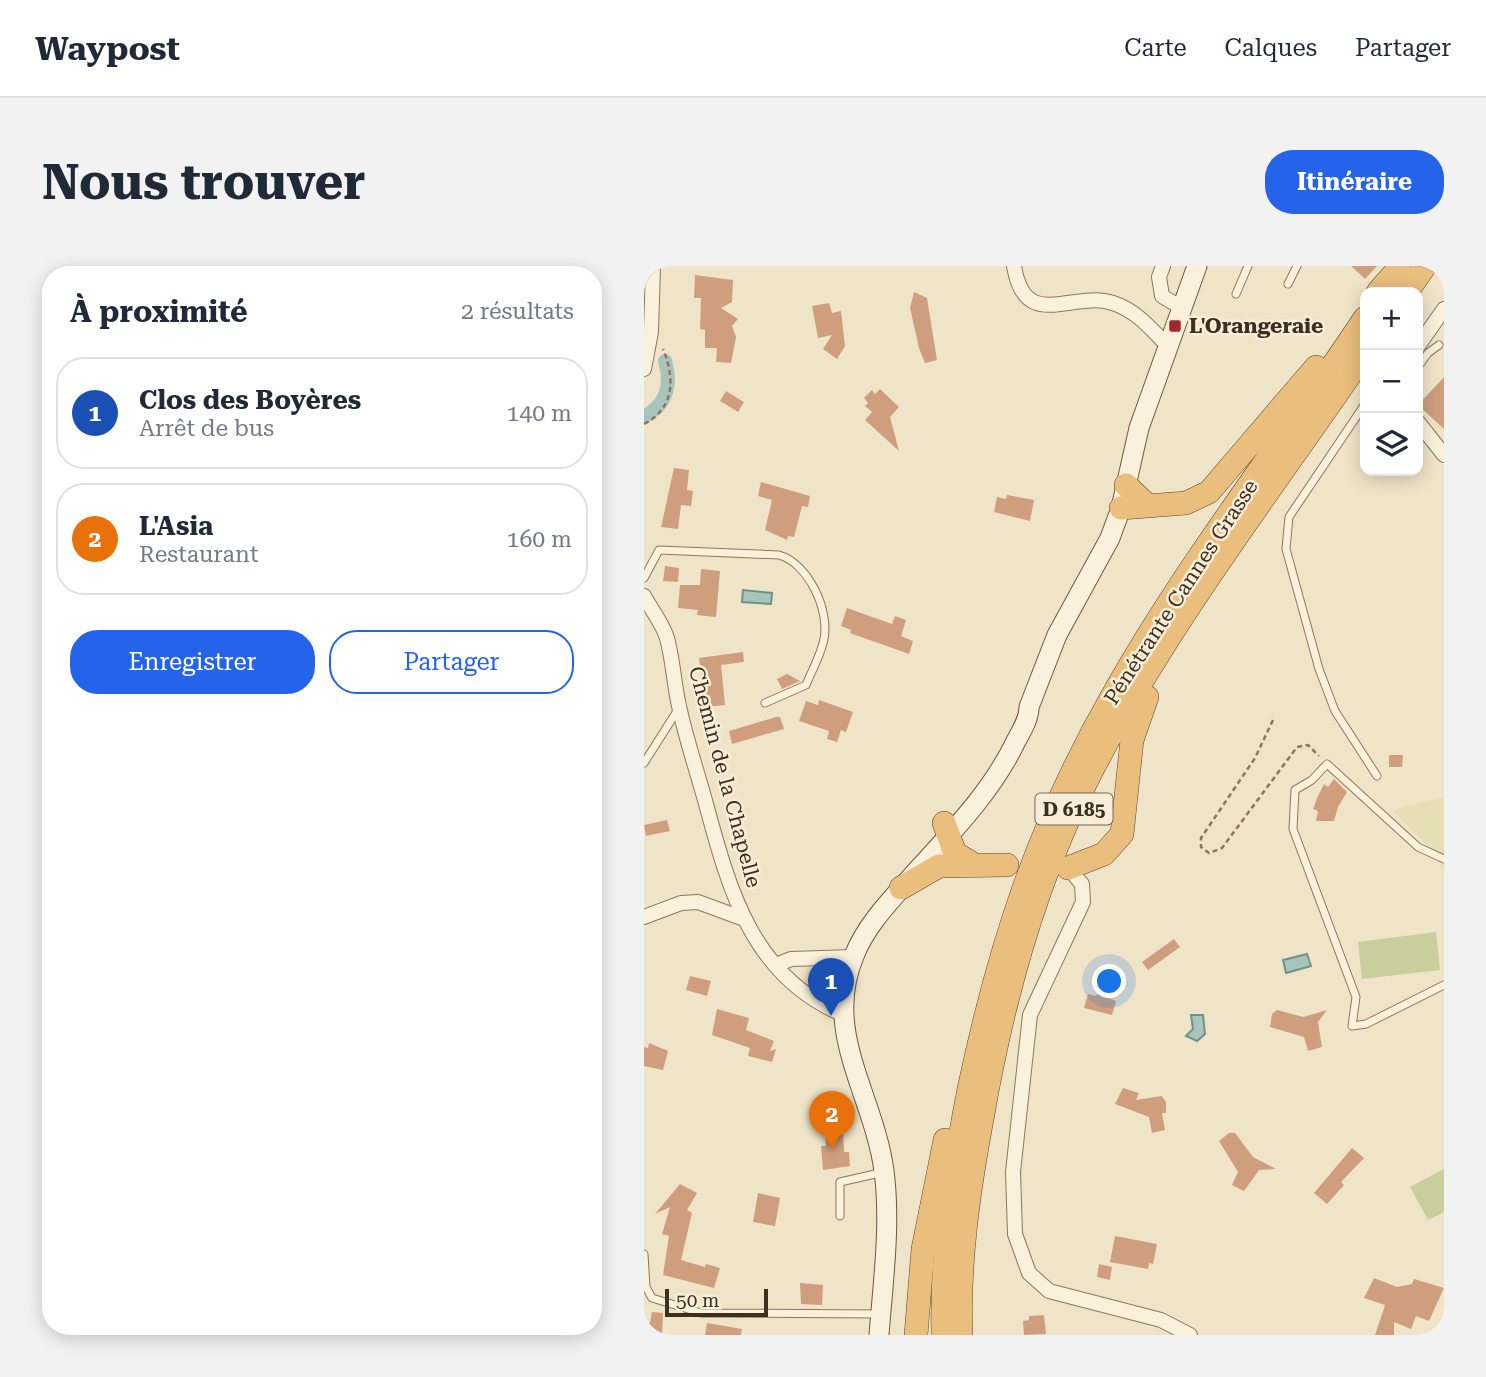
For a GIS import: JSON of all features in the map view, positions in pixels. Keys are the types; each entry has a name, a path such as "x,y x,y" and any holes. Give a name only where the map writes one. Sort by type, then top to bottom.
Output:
{"highway":[{"path":"1411,287 1425,266"},
{"path":"1384,287 1399,267"},
{"path":"1121,508 1186,503 1209,492 1360,314"},
{"name":"Pénétrante Cannes Grasse","path":"943,1335 952,1189 988,997 1022,887 1042,835 1108,703 1160,616 1360,325"},
{"name":"Pénétrante Cannes Grasse","path":"961,1335 965,1236 987,1087 1009,990 1044,879 1085,783 1152,665 1231,545 1265,500 1360,360"},
{"path":"1126,485 1147,505"},
{"path":"1068,867 1104,854 1122,834 1128,761 1137,719 1151,689 1265,500"},
{"path":"946,830 955,853 973,864"},
{"path":"901,888 939,866 1007,865"},
{"path":"916,1335 917,1290 932,1199 956,1093 988,997"}],"main road":[{"path":"847,956 989,775 1003,755 1023,712 1029,707 1057,635 1110,538 1121,508 1139,428 1197,266"},
{"path":"879,1335 875,1314 879,1173 837,1049 836,1011 842,998 847,956 860,923 946,830"},
{"path":"868,1335 875,1314"}],"street":[{"path":"644,369 651,332 653,266"},
{"path":"1014,266 1019,290 1025,299 1041,304 1111,302 1137,314 1168,346"},
{"path":"1163,266 1160,277 1162,296 1182,308"},
{"path":"1423,340 1444,309"},
{"path":"1423,428 1444,455"},
{"name":"Chemin de la Chapelle","path":"644,596 667,636 679,707 724,869 743,916 760,948 776,965 813,998 836,1011"},
{"path":"1068,867 1082,884 1083,902 1030,1015 1013,1172 1015,1234 1029,1273 1049,1291 1161,1320 1190,1335"},
{"path":"644,917 681,902 698,902 743,916"},
{"path":"776,965 791,959 847,956"}],"lane":[{"path":"1236,294 1248,266"},
{"path":"1288,284 1297,266"},
{"path":"1423,362 1442,345 1428,334"},
{"path":"1360,411 1289,517 1286,549 1319,669 1335,712 1377,776"},
{"path":"644,578 659,550 779,555 793,559 805,572 815,591 826,628 824,642 806,685 765,703"},
{"path":"644,763 679,707"},
{"path":"1444,859 1418,847 1327,764 1312,780 1295,790 1293,829 1356,997 1352,1026 1366,1024 1444,985"},
{"path":"840,1216 840,1182 879,1173"},
{"path":"644,1254 646,1287 652,1298 701,1314 875,1314"}],"path":[{"path":"644,424 665,408 672,377 661,343 651,332"},
{"path":"1273,720 1255,758 1201,838 1201,847 1209,853 1222,848 1297,747 1308,745 1327,764"}],"shaded area":[{"path":"1444,797 1444,873 1435,854 1393,810"}],"green space":[{"path":"1436,932 1440,970 1362,979 1358,942"},
{"path":"1444,1169 1444,1212 1428,1220 1410,1187"}],"water":[{"path":"743,590 772,593 771,604 742,602"},
{"path":"1307,954 1311,966 1286,973 1283,960"},
{"path":"1191,1015 1203,1015 1205,1034 1197,1041 1186,1036 1193,1029"}],"building":[{"path":"1351,266 1377,266 1365,279"},
{"path":"695,275 733,280 732,302 721,308 738,319 732,326 736,337 731,363 716,362 717,348 705,348 705,330 700,329 701,298 694,298"},
{"path":"914,292 927,298 937,360 925,363 910,308"},
{"path":"829,303 832,313 841,311 845,346 837,359 823,349 832,335 818,338 812,306"},
{"path":"1444,377 1444,429 1423,410 1423,400"},
{"path":"880,389 899,407 890,417 899,451 865,420 872,412 865,406 868,403 864,398 872,390 875,394"},
{"path":"726,391 744,402 738,412 720,401"},
{"path":"674,468 689,470 687,490 693,491 691,506 681,505 678,529 661,527"},
{"path":"761,482 810,496 808,507 802,506 794,537 788,536 787,540 765,530 772,500 758,496"},
{"path":"1007,495 1034,500 1030,521 994,512 997,497 1006,499"},
{"path":"665,566 679,568 678,582 663,581"},
{"path":"701,569 720,571 716,617 697,615 698,610 678,608 680,585 700,585"},
{"path":"847,608 892,624 895,616 906,620 901,636 913,641 909,654 850,633 851,630 841,626"},
{"path":"743,652 744,662 721,665 725,705 706,707 699,658"},
{"path":"787,674 800,681 782,689 777,679"},
{"path":"819,700 853,712 846,732 841,730 837,742 827,739 829,731 799,721 806,701 818,705"},
{"path":"780,717 784,729 732,744 729,731"},
{"path":"1389,755 1403,755 1402,767 1389,767"},
{"path":"1334,779 1347,792 1334,821 1316,821 1318,811 1313,809 1317,798 1324,784 1328,787"},
{"path":"667,820 670,831 646,836 644,825"},
{"path":"1174,939 1180,947 1148,970 1142,962"},
{"path":"690,976 711,981 707,996 686,990"},
{"path":"1088,994 1097,994 1116,1001 1112,1015 1084,1008"},
{"path":"717,1009 749,1018 746,1030 774,1041 770,1051 776,1049 772,1062 748,1056 750,1048 712,1035"},
{"path":"1277,1010 1303,1017 1327,1010 1318,1022 1322,1047 1308,1051 1304,1037 1270,1027 1272,1014"},
{"path":"649,1043 668,1051 663,1070 644,1066 644,1047 648,1048"},
{"path":"1123,1088 1139,1093 1136,1100 1162,1096 1166,1102 1166,1113 1162,1113 1165,1130 1152,1133 1149,1117 1115,1104"},
{"path":"843,1124 844,1152 849,1152 850,1166 823,1170 821,1146 826,1146 825,1125"},
{"path":"1229,1133 1235,1133 1253,1157 1276,1169 1259,1170 1244,1191 1232,1185 1238,1172 1219,1141"},
{"path":"1352,1148 1364,1158 1341,1182 1344,1185 1327,1204 1314,1193"},
{"path":"680,1184 697,1193 687,1210 692,1213 681,1260 720,1268 714,1288 663,1275 669,1236 662,1234 670,1207 655,1214"},
{"path":"758,1193 780,1198 775,1226 753,1222"},
{"path":"1115,1236 1157,1244 1153,1264 1149,1263 1148,1269 1110,1262"},
{"path":"1099,1264 1112,1267 1110,1280 1097,1277"},
{"path":"1374,1278 1397,1287 1412,1284 1414,1279 1444,1288 1429,1321 1416,1316 1411,1329 1394,1322 1394,1335 1375,1335 1385,1305 1364,1298"},
{"path":"800,1283 823,1285 822,1305 801,1304"},
{"path":"652,1312 663,1313 662,1335 644,1335 644,1323 650,1323"},
{"path":"1044,1315 1046,1334 1024,1335 1023,1321 1029,1320 1029,1316"},
{"path":"707,1323 742,1329 741,1335 705,1335"}],"waterway":[{"path":"644,417 658,406 666,393 668,378 665,361"}],"place":[{"name":"L'Orangeraie","path":"1175,326"},
{"name":"Clos des Boyères","path":"831,1016"},
{"name":"L'Asia","path":"832,1149"}]}
